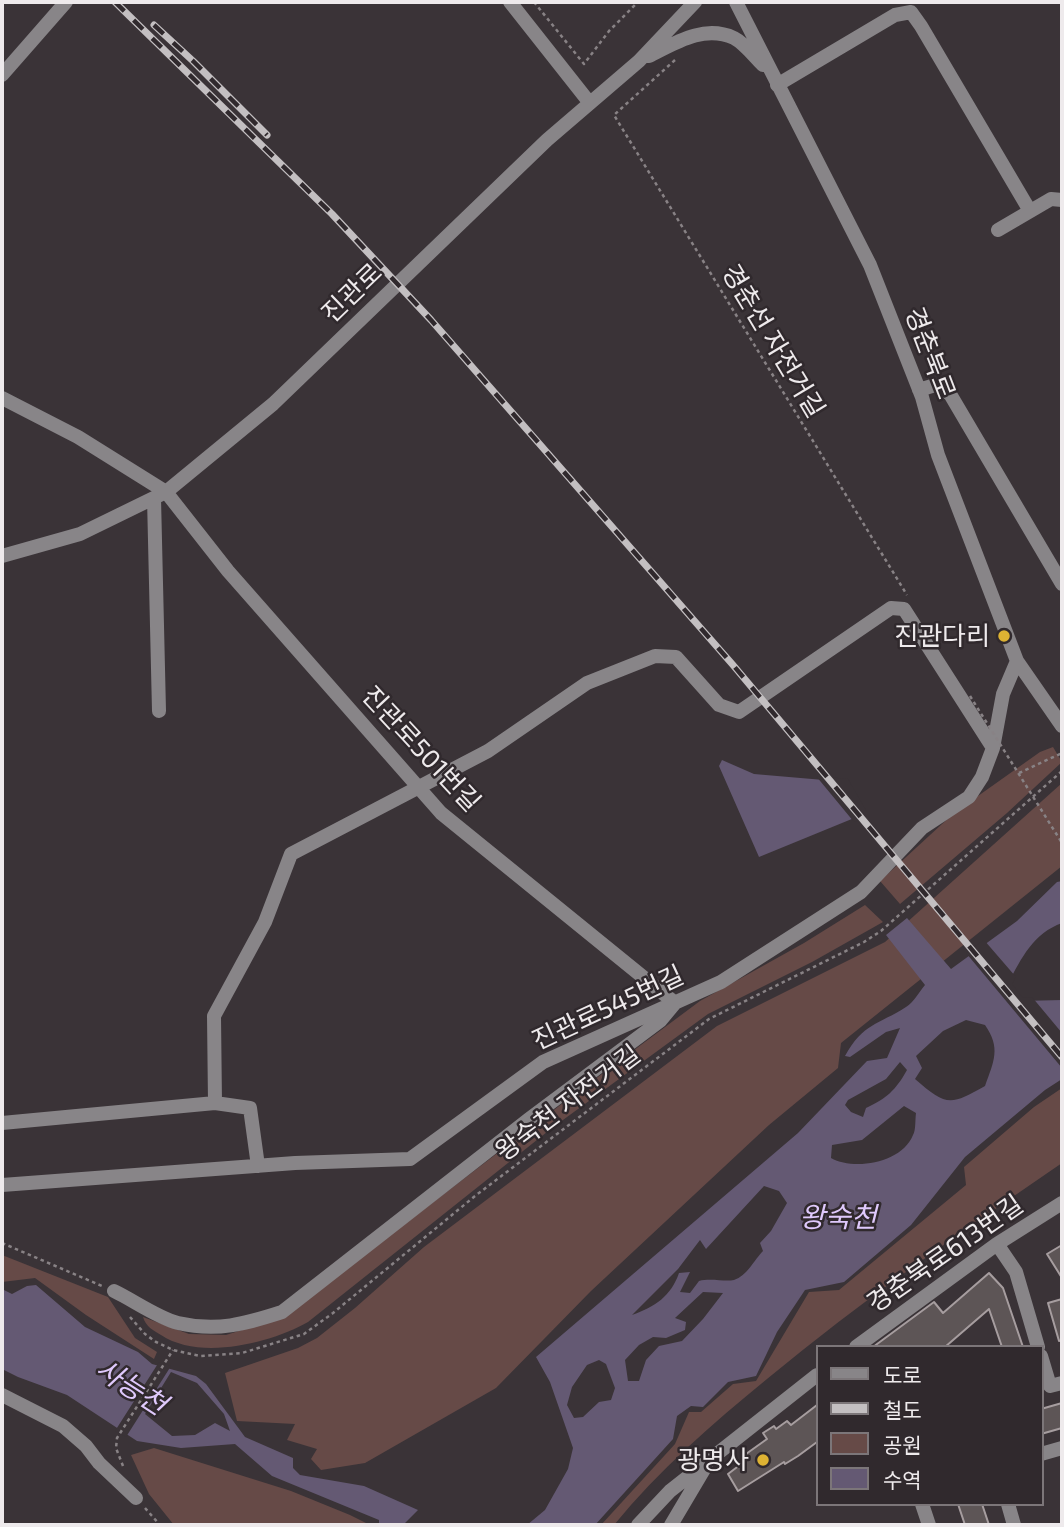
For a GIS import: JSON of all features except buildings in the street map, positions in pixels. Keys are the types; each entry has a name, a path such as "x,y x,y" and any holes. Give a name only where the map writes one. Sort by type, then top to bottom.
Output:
{"street":[{"path":"2,75 66,2"},
{"path":"510,2 589,102"},
{"name":"진관로","path":"2,556 80,534 160,495 273,404 589,102 639,61 695,2"},
{"name":"경춘북로","path":"736,2 870,265 919,390 938,455 1017,661 1058,720"},
{"path":"639,61 702,33 717,33 736,39 774,79 915,7 922,26 1030,211"},
{"path":"998,230 1051,199 1062,200"},
{"path":"919,390 935,385 950,394 1062,583"},
{"name":"진관로501번길","path":"2,397 78,437 160,495 441,813 674,1003"},
{"path":"159,711 160,495"},
{"path":"215,1103 214,1016 265,922 291,854 488,751 587,683 654,656 676,657 719,705 739,712 891,608 904,609 993,748"},
{"name":"진관로545번길","path":"2,1185 258,1166 410,1159 543,1062 721,982 861,892 922,828 969,797 982,777 993,748 1003,694 1017,661"},
{"path":"114,1291 177,1322 190,1324 216,1327 244,1325 282,1312 529,1119 660,1021 674,1003"},
{"path":"2,1123 215,1103 250,1108 258,1166"},
{"name":"경춘북로613번길","path":"859,1345 998,1244 1062,1203"},
{"path":"998,1244 1016,1272 1037,1345"},
{"path":"1043,1362 1051,1386"},
{"path":"638,1525 670,1491 816,1376"},
{"path":"2,1395 63,1426 136,1498"},
{"path":"1043,1453 1062,1448"},
{"path":"671,1525 710,1459"},
{"path":"923,1506 929,1525"},
{"path":"1009,1506 1014,1525"}],"path":[{"path":"534,2 584,64 608,31 638,2"},
{"name":"경춘선 자전거길","path":"682,54 614,115 907,594"},
{"path":"970,696 1062,843"},
{"path":"1019,773 1062,753"},
{"name":"왕숙천 자전거길","path":"173,1350 200,1356 242,1353 304,1334 475,1196 709,1019 881,931 1062,771"},
{"path":"2,1243 114,1291"},
{"path":"116,1448 117,1438 173,1350 145,1334 132,1322 127,1310"},
{"path":"136,1498 160,1525"}],"green space":[{"path":"1053,747 1062,762 900,904 880,881 954,813 1040,752"},
{"path":"1062,783 1062,866 841,1043 838,1068 769,1125 591,1291 496,1388 365,1463 321,1470 311,1459 317,1449 287,1440 295,1424 237,1421 225,1373 298,1348 317,1338 424,1247 717,1026 885,942"},
{"path":"865,905 883,922 812,962 708,1014 552,1128 308,1322 275,1337 215,1348 177,1343 146,1323 143,1317 189,1334 226,1335 283,1317 700,1001 804,943"},
{"path":"1062,1088 1062,1163 912,1268 803,1350 687,1448 649,1485 614,1525 601,1525 675,1444 689,1412 701,1412 733,1384 756,1381 809,1292 839,1290 966,1185 964,1167 1034,1107"},
{"path":"2,1255 108,1297 135,1338 157,1352 154,1359 35,1278 2,1282"},
{"path":"154,1448 291,1491 370,1525 174,1525 149,1494 131,1455"}],"water":[{"path":"722,760 754,774 847,782 864,814 759,857 719,766"},
{"name":"왕숙천","path":"1062,881 1062,923 1052,927 1036,940 1023,956 1008,984 1021,1001 1062,1000 1062,1079 965,1157 911,1225 844,1282 805,1290 777,1332 756,1376 728,1382 703,1407 691,1406 677,1416 673,1439 595,1525 527,1525 545,1510 568,1469 573,1448 550,1382 536,1357 798,1133 867,1061 887,1058 900,1028 886,1032 850,1057 845,1056 858,1037 909,1005 925,985 886,935 907,918 951,969 1017,921 1057,882","holes":["966,1020 985,1025 993,1041 993,1062 985,1086 956,1100 948,1100 934,1094 915,1079 922,1068 916,1056 943,1031","900,1062 907,1070 890,1093 866,1108 863,1117 851,1112 845,1105 848,1100 886,1079","904,1106 916,1113 914,1133 907,1145 888,1158 864,1164 841,1162 831,1158 832,1145 862,1140","764,1186 779,1191 787,1203 771,1231 760,1243 763,1251 743,1275 734,1280 699,1281 690,1293 680,1292 690,1272 679,1273 672,1288 661,1300 632,1315 678,1269 700,1240 706,1249","703,1292 723,1293 682,1341 659,1346 646,1360 639,1381 628,1381 625,1360 639,1345 653,1337 666,1338 685,1330 686,1322 675,1318","599,1360 606,1364 615,1388 611,1400 599,1402 583,1417 574,1418 567,1405 572,1387 587,1365"]},
{"name":"사능천","path":"36,1285 85,1327 138,1352 152,1364 196,1376 206,1384 245,1437 293,1458 293,1468 300,1475 364,1486 418,1510 403,1525 379,1525 379,1520 272,1476 235,1444 181,1448 137,1441 67,1395 2,1369 2,1289 12,1294 27,1286","holes":["171,1372 197,1383 224,1414 230,1431 215,1423 195,1435 172,1436 145,1414"]}],"pier":[{"path":"816,776 848,779 867,816 854,822"},
{"path":"984,940 1016,977 1012,984 1023,998 1032,997 1062,1033 1062,1068 966,953"},
{"path":"159,1362 171,1366 126,1437 115,1431"}],"railway":[{"path":"115,2 332,214 431,320 733,665 1062,1057"},
{"path":"154,25 267,135"}],"place":[{"name":"진관다리","path":"1004,636"},
{"name":"광명사","path":"763,1460"}]}
